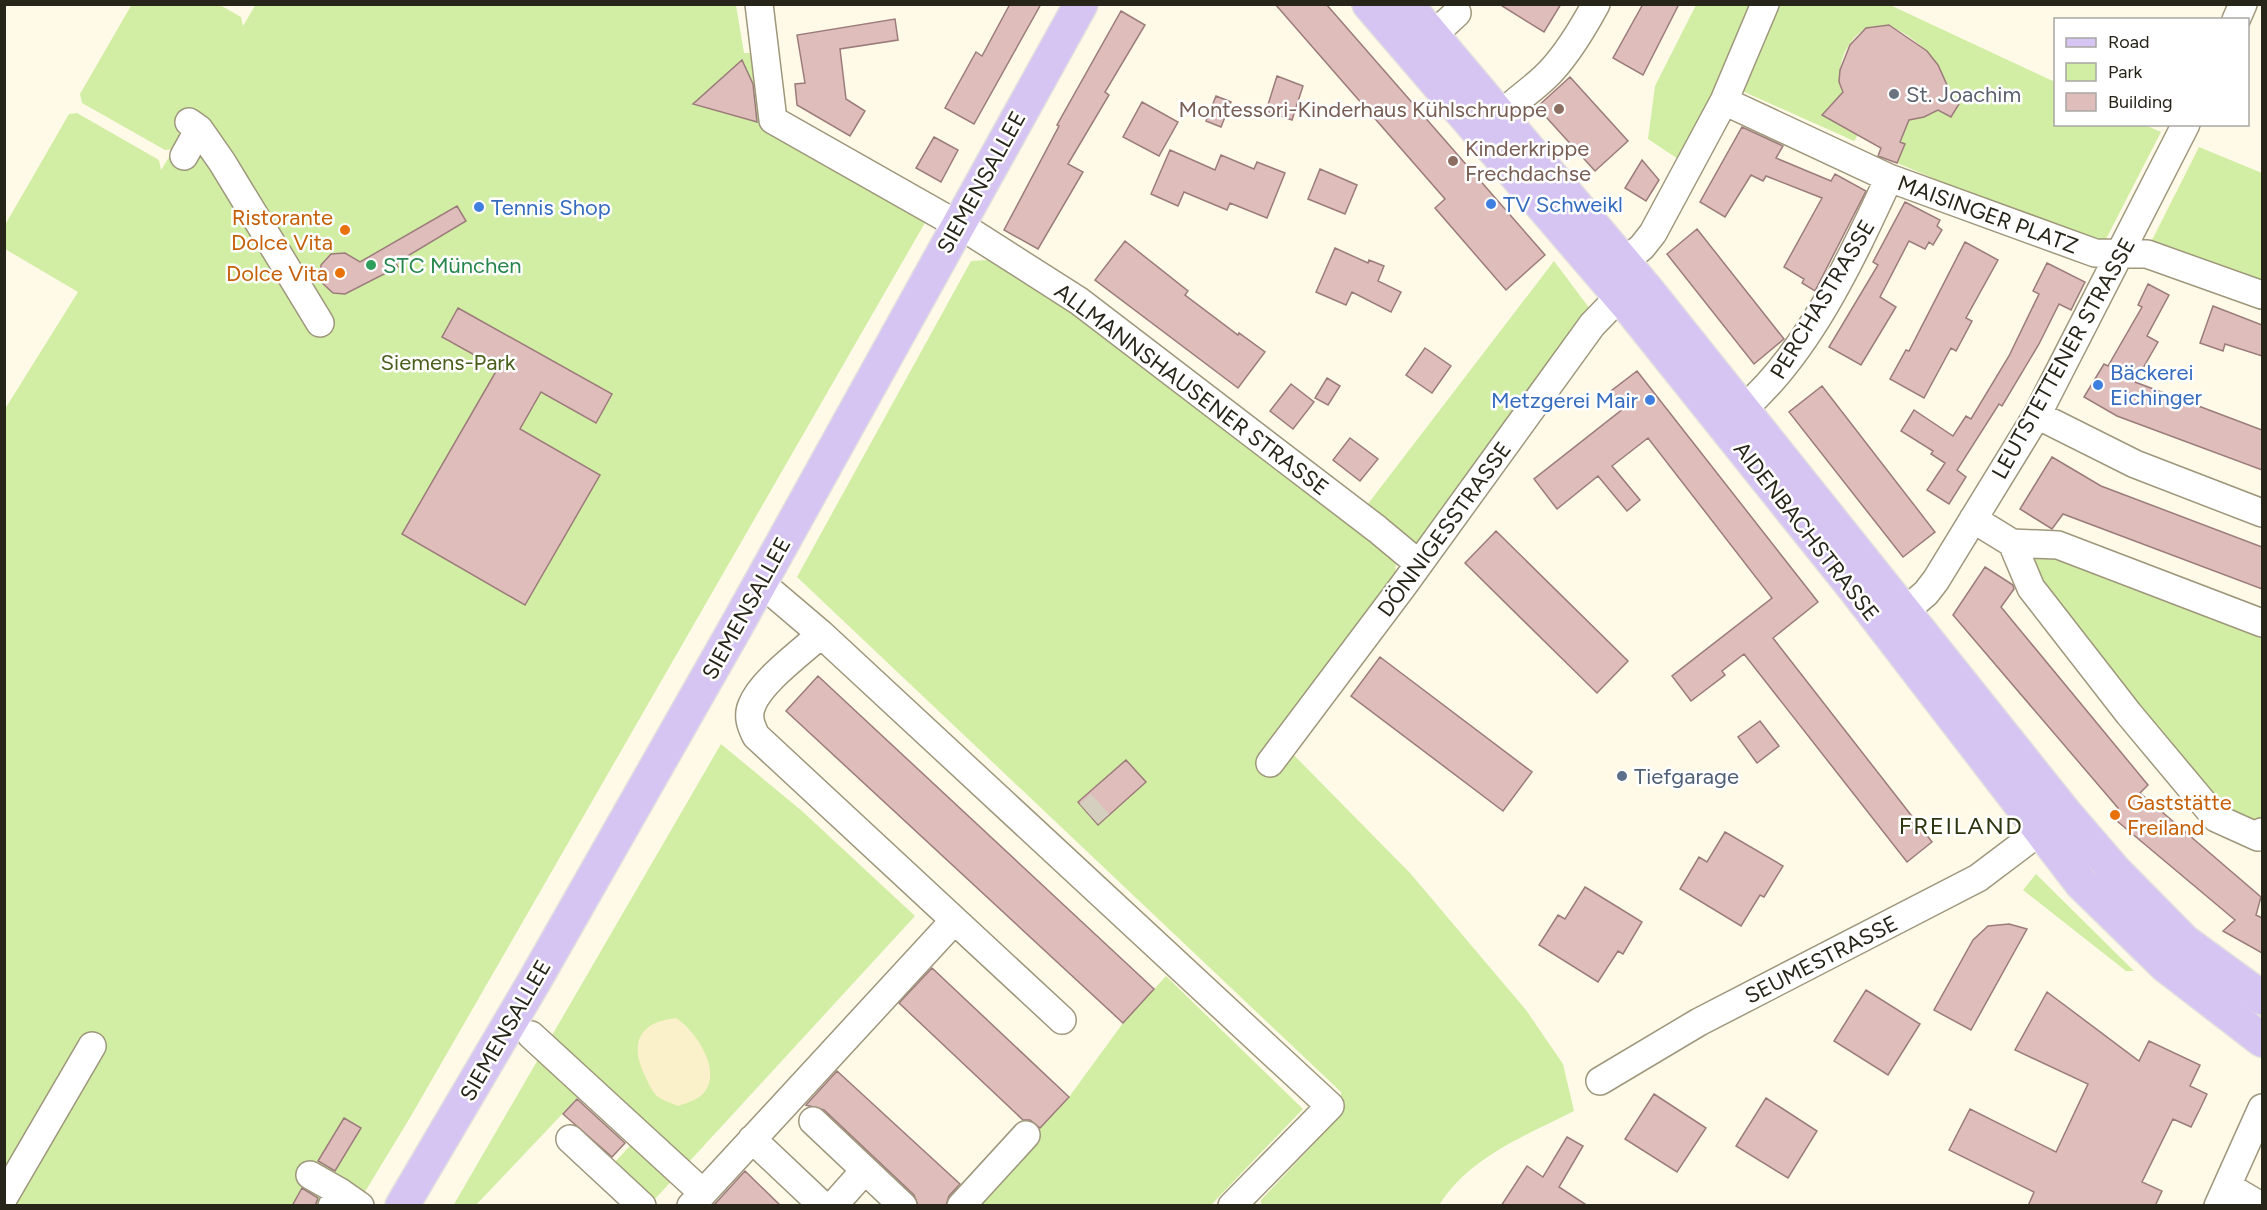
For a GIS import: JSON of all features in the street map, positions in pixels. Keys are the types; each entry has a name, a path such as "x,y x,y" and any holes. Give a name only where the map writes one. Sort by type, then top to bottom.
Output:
{"main road":[{"name":"SIEMENSALLEE","path":"402,1206 535,980 761,583 1081,4"},
{"name":"AIDENBACHSTRASSE","path":"1369,4 1620,296 1854,588 2080,883 2125,929 2166,966 2262,1040"},
{"name":"AIDENBACHSTRASSE","path":"1406,4 1624,262 2115,871 2184,941 2262,998"}],"street":[{"name":"ALLMANNSHAUSENER STRASSE","path":"759,4 773,120 957,225 1079,301 1368,522 1419,564"},
{"path":"1500,116 1517,97 1551,72 1577,39 1596,4"},
{"path":"1624,262 1642,247 1653,233 1724,100 1765,4"},
{"path":"2237,18 2243,4"},
{"path":"1432,36 1457,13"},
{"name":"MAISINGER PLATZ","path":"1724,100 1889,178 2095,253 2147,254 2262,295"},
{"path":"184,156 194,125 320,322"},
{"name":"LEUTSTETTENER STRASSE","path":"1905,610 1936,580 2037,416 2185,126"},
{"name":"PERCHASTRASSE","path":"1742,410 1771,384 1790,361 1856,248 1889,178"},
{"name":"DÖNNIGESSTRASSE","path":"1270,763 1419,564 1592,325 1620,296"},
{"path":"2037,416 2135,464 2262,513"},
{"path":"1973,519 2012,543 2058,545 2262,623"},
{"path":"2012,543 2031,588 2129,714 2216,818 2258,837 2262,832"},
{"path":"761,583 821,634 1330,1106 1232,1206"},
{"path":"821,634 762,688 751,705 749,723 756,736 953,922 1062,1020"},
{"name":"SEUMESTRASSE","path":"1600,1081 1699,1022 1978,878 2039,832"},
{"path":"531,1035 697,1199 953,922"},
{"path":"4,1197 92,1046"},
{"path":"2261,1206 2223,1196 2262,1108"},
{"path":"813,1121 903,1206"},
{"path":"961,1206 1026,1135"},
{"path":"570,1139 642,1206"},
{"path":"752,1139 823,1206"},
{"path":"833,1206 865,1170"},
{"path":"310,1175 344,1201"}],"green space":[{"name":"Siemens-Park","path":"132,4 220,5 241,17 243,26 256,4 736,5 744,53 752,53 760,112 926,221 411,1116 357,1205 5,1205 5,409 78,292 5,249 5,225 69,114 77,113 159,160 161,170 174,149 165,150 82,103 80,94"},
{"path":"1696,5 1750,5 1710,103 1678,159 1648,139 1655,86"},
{"path":"1780,5 1890,5 2054,82 2054,126 2147,126 2161,132 2105,241 1980,198 1897,163 1905,145 1900,142 1909,120 1924,117 1938,110 1951,117 1959,104 1946,96 1942,73 1936,62 1910,37 1889,25 1865,29 1852,41 1841,66 1843,92 1823,115 1858,135 1854,141 1742,91"},
{"path":"2199,147 2262,173 2262,284 2150,244"},
{"path":"988,260 1071,312 1396,556 1395,586 1278,739 1410,873 1526,1010 1563,1064 1574,1111 1499,1149 1466,1173 1439,1205 1261,1205 1261,1200 1341,1115 1341,1092 797,577 971,261"},
{"path":"1554,261 1590,309 1416,547 1364,509"},
{"path":"2025,552 2058,553 2262,628 2262,821 2255,829 2221,815 2066,627"},
{"path":"721,744 802,811 915,916 655,1199 615,1162 640,1135 585,1090 476,1205 453,1206"},
{"path":"2036,874 2134,971 2126,971 2023,890"},
{"path":"1166,976 1303,1109 1211,1205 969,1206 1069,1097 1123,1023"}],"sand":[{"path":"676,1018 697,1040 708,1060 710,1071 710,1081 706,1090 694,1100 678,1106 653,1092 640,1064 638,1054 638,1044 646,1029 663,1020"}],"building":[{"path":"1010,4 1041,4 974,124 945,108 976,52 982,56"},
{"path":"1275,4 1326,4 1545,255 1506,290 1435,208 1445,199"},
{"path":"1499,4 1561,4 1544,32"},
{"path":"1643,4 1679,4 1643,75 1613,58"},
{"path":"1121,11 1145,25 1105,92 1109,95 1068,164 1083,172 1038,249 1004,230 1059,126 1057,125"},
{"path":"895,19 898,40 840,49 846,99 865,111 850,136 797,105 795,84 805,83 797,35"},
{"name":"St. Joachim","path":"1889,25 1927,51 1938,65 1947,85 1946,96 1959,104 1951,117 1938,110 1924,117 1909,120 1900,142 1905,144 1897,163 1878,156 1881,148 1822,115 1843,92 1839,82 1840,70 1850,45 1866,28"},
{"path":"742,60 753,84 757,122 693,104"},
{"path":"1277,76 1303,86 1292,120 1266,111"},
{"path":"1570,77 1628,141 1595,171 1537,107"},
{"path":"1216,96 1231,102 1221,127 1206,121"},
{"path":"1142,102 1178,122 1159,156 1123,137"},
{"path":"1742,127 1783,146 1776,158 1831,181 1835,174 1866,191 1815,291 1802,283 1804,279 1784,267 1822,198 1766,176 1763,181 1751,175 1725,217 1700,202"},
{"path":"934,137 958,150 941,182 916,168"},
{"path":"1170,150 1215,170 1221,155 1254,169 1257,162 1285,173 1267,218 1230,203 1227,210 1184,192 1178,206 1151,194"},
{"path":"1642,160 1659,180 1646,201 1625,188"},
{"path":"1320,169 1357,185 1345,214 1308,199"},
{"path":"1905,202 1940,220 1937,226 1942,230 1933,245 1929,242 1925,249 1909,241 1880,297 1896,307 1861,365 1829,347 1878,265 1873,262"},
{"path":"457,206 466,221 396,263 398,267 345,294 333,293 320,281 321,265 331,254 345,253 360,262"},
{"path":"1697,229 1784,339 1754,364 1667,254"},
{"path":"1125,241 1188,291 1185,295 1238,335 1239,333 1265,352 1238,388 1095,280"},
{"path":"1965,242 1998,260 1966,318 1972,321 1956,351 1951,348 1924,398 1890,379 1906,350 1909,351"},
{"path":"1335,248 1368,263 1369,260 1384,266 1378,281 1401,292 1391,312 1352,292 1346,305 1316,292"},
{"path":"2047,263 2085,282 2071,310 2059,304 2039,344 2002,406 1999,404 1957,470 1966,477 1949,504 1927,490 1945,463 1931,454 1933,451 1901,431 1914,410 1953,436 1966,416 1971,419 2009,356 2039,294 2033,291"},
{"path":"2148,284 2169,295 2147,336 2158,342 2135,382 2262,430 2262,470 2117,416 2084,397 2104,364 2108,366 2142,307 2138,305"},
{"path":"2213,306 2262,325 2262,356 2225,344 2223,351 2200,343"},
{"path":"458,308 612,394 596,423 541,392 520,429 600,475 525,605 402,534 498,368 442,337"},
{"path":"1425,348 1451,366 1432,393 1406,375"},
{"path":"1637,371 1818,602 1773,638 1932,842 1907,862 1744,654 1722,671 1725,675 1691,701 1672,676 1772,598 1648,438 1612,466 1640,500 1627,511 1598,476 1557,509 1534,479 1624,408 1611,391"},
{"path":"1327,378 1340,386 1328,405 1315,398"},
{"path":"1291,384 1314,402 1293,429 1270,411"},
{"path":"1822,386 1935,532 1903,557 1789,412"},
{"path":"1350,438 1378,459 1360,481 1333,460"},
{"path":"2052,457 2101,486 2262,547 2262,589 2063,514 2052,529 2020,509"},
{"path":"1496,531 1628,661 1597,693 1465,563"},
{"path":"1985,567 2013,585 2014,589 2001,607 2148,785 2140,793 2261,897 2256,915 2262,918 2262,953 2223,931 2235,920 2111,816 2118,808 1953,615"},
{"path":"1380,657 1532,772 1503,811 1351,696"},
{"path":"818,676 1154,989 1123,1023 786,711"},
{"path":"1760,721 1779,746 1757,763 1738,737"},
{"path":"1126,760 1146,782 1098,825 1078,802"},
{"path":"1725,832 1783,866 1764,897 1760,895 1741,926 1680,889 1699,857 1707,862"},
{"path":"1585,887 1642,922 1623,954 1618,951 1598,982 1539,945 1558,915 1565,919"},
{"path":"2009,924 2027,929 1971,1030 1934,1010 1973,940 1988,926"},
{"path":"932,968 1069,1097 1040,1128 1030,1120 1023,1120 899,1003"},
{"path":"1866,990 1920,1024 1888,1075 1834,1041"},
{"path":"2047,992 2139,1061 2149,1041 2200,1065 2190,1086 2207,1094 2200,1109 2191,1127 2173,1119 2142,1182 2162,1191 2155,1206 2028,1206 2034,1192 1949,1150 1970,1109 2056,1152 2088,1084 2015,1050"},
{"path":"837,1071 960,1184 949,1196 946,1206 918,1206 914,1195 824,1110 806,1105"},
{"path":"1654,1094 1706,1128 1677,1172 1625,1139"},
{"path":"1766,1098 1817,1131 1788,1178 1736,1146"},
{"path":"577,1099 625,1143 612,1157 563,1114"},
{"path":"344,1118 361,1128 335,1171 318,1161"},
{"path":"1567,1137 1583,1146 1559,1187 1588,1206 1501,1206 1527,1166 1543,1177"},
{"path":"745,1171 781,1206 713,1206"},
{"path":"302,1188 318,1198 315,1206 292,1206"}],"tunnel":[{"path":"1089,814 1100,804"}],"place":[{"name":"St. Joachim","path":"1894,94"},
{"name":"Montessori-Kinderhaus Kühlschruppe","path":"1559,109"},
{"name":"Kinderkrippe Frechdachse","path":"1453,161"},
{"name":"TV Schweikl","path":"1491,204"},
{"name":"Tennis Shop","path":"479,207"},
{"name":"Ristorante Dolce Vita","path":"345,230"},
{"name":"STC München","path":"371,265"},
{"name":"Dolce Vita","path":"340,273"},
{"name":"Bäckerei Eichinger","path":"2098,385"},
{"name":"Metzgerei Mair","path":"1650,400"},
{"name":"Tiefgarage","path":"1622,776"},
{"name":"Gaststätte Freiland","path":"2115,815"}],"district":[{"name":"FREILAND","path":"1961,826"}]}
